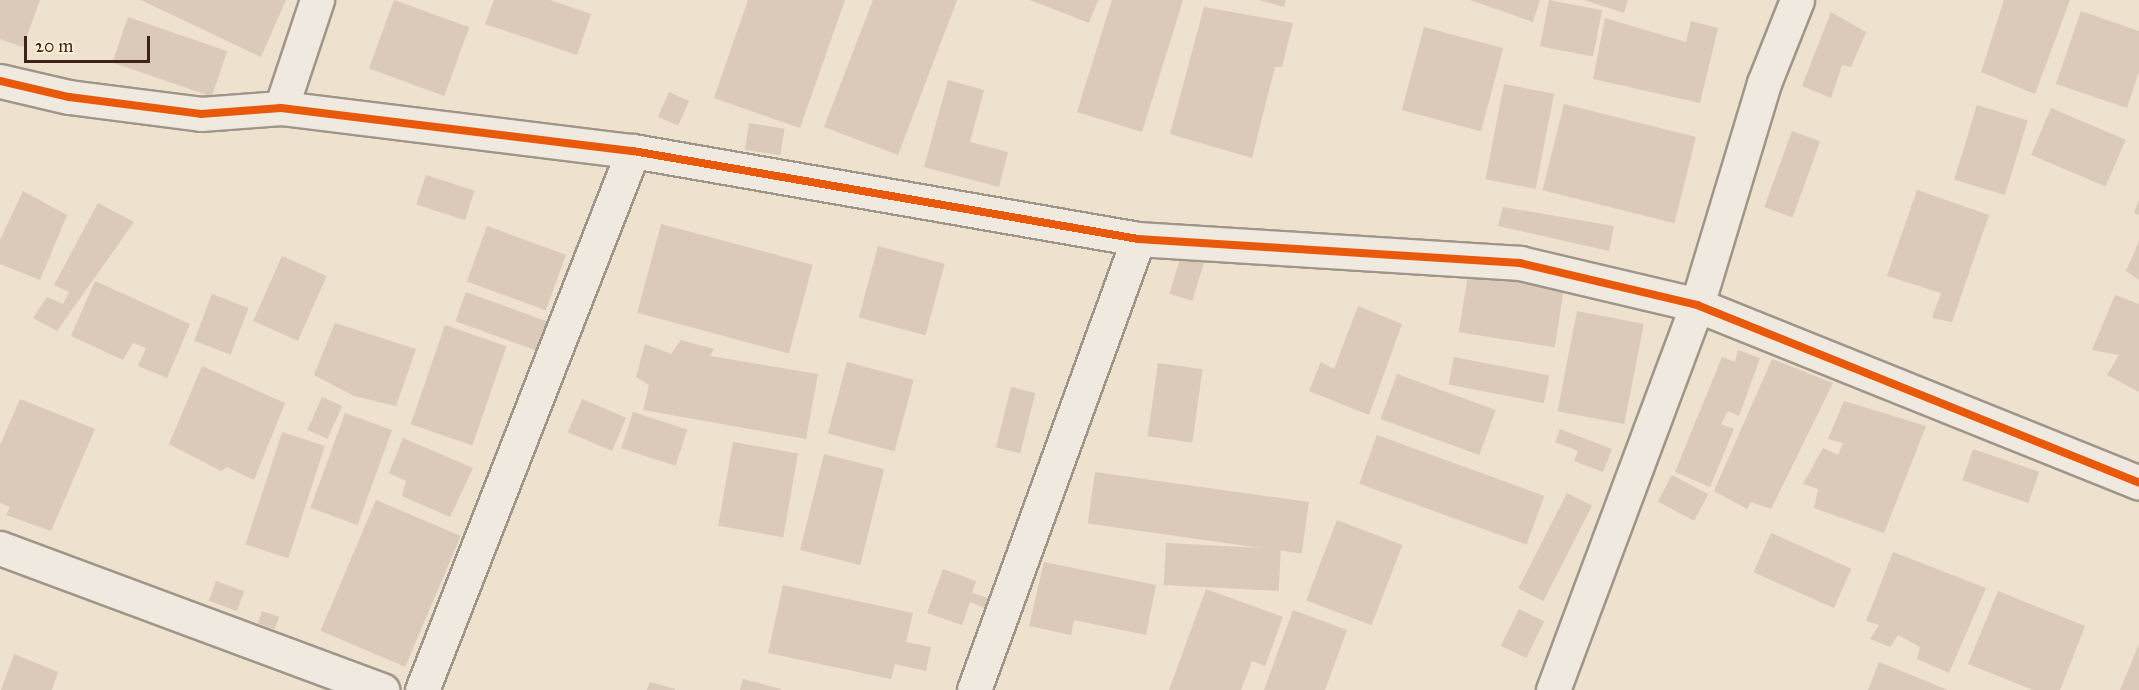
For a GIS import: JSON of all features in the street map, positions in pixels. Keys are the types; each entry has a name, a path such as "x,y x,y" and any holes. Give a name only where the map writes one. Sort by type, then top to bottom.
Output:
{"street":[{"path":"281,108 317,0"},
{"path":"1553,690 1697,305 1764,83 1797,0"},
{"path":"0,81 69,97 201,114 281,108 633,151 1138,239 1520,263 1697,305 2139,483"},
{"path":"423,690 633,151"},
{"path":"974,690 1138,239"},
{"path":"0,548 382,690"}],"building":[{"path":"0,0 40,0 23,47 0,39"},
{"path":"141,0 286,0 261,57"},
{"path":"394,0 469,27 444,96 369,69"},
{"path":"494,0 550,0 591,14 577,55 485,24"},
{"path":"748,0 845,0 800,128 714,98"},
{"path":"873,0 957,0 898,155 824,127"},
{"path":"1030,0 1098,0 1089,23"},
{"path":"1112,0 1183,0 1142,132 1077,112"},
{"path":"1259,0 1286,0 1284,7"},
{"path":"1470,0 1540,0 1533,22"},
{"path":"1549,0 1602,10 1593,56 1540,46"},
{"path":"1584,0 1628,0 1624,13"},
{"path":"2004,0 2070,0 2035,94 1981,72"},
{"path":"1204,7 1293,23 1282,67 1275,67 1252,158 1170,134"},
{"path":"2081,11 2139,31 2139,72 2127,108 2056,84"},
{"path":"1831,12 1866,32 1851,67 1842,65 1831,98 1802,86"},
{"path":"128,17 227,51 212,97 112,62"},
{"path":"1605,18 1686,42 1691,21 1718,28 1700,103 1593,79"},
{"path":"1424,27 1503,48 1481,131 1402,110"},
{"path":"948,80 984,90 970,142 1008,152 999,187 924,167"},
{"path":"1504,84 1554,94 1536,189 1485,179"},
{"path":"669,92 689,101 678,126 658,117"},
{"path":"1564,104 1696,137 1674,223 1542,190"},
{"path":"1977,105 2028,120 2005,195 1954,180"},
{"path":"2051,108 2126,140 2106,187 2031,155"},
{"path":"749,123 785,129 780,155 745,150"},
{"path":"1792,131 1820,141 1792,217 1764,207"},
{"path":"426,175 475,191 465,220 416,204"},
{"path":"1917,190 1989,215 1952,322 1932,318 1941,293 1887,276"},
{"path":"23,191 67,215 40,280 0,264 0,240"},
{"path":"2139,200 2139,215 2134,213"},
{"path":"98,203 134,222 57,331 33,318 47,297 63,304 69,292 54,285"},
{"path":"1503,207 1614,226 1609,251 1498,226"},
{"path":"661,224 813,265 789,353 637,313"},
{"path":"487,226 566,255 546,310 467,281"},
{"path":"2139,241 2139,280 2126,271"},
{"path":"878,246 945,264 925,335 859,317"},
{"path":"1184,246 1207,253 1192,301 1169,294"},
{"path":"282,256 327,276 298,341 253,321"},
{"path":"1469,268 1565,283 1555,347 1459,332"},
{"path":"95,281 190,324 167,378 138,366 146,348 133,343 123,360 71,336"},
{"path":"466,292 550,322 539,352 455,321"},
{"path":"212,294 248,308 230,355 194,341"},
{"path":"2115,295 2139,304 2139,392 2107,375 2119,355 2092,350"},
{"path":"1358,306 1402,324 1369,415 1309,391 1321,362 1334,369"},
{"path":"1577,311 1644,324 1624,424 1558,411"},
{"path":"335,323 416,349 396,406 354,396 314,375"},
{"path":"445,325 506,346 472,445 411,424"},
{"path":"681,340 714,349 710,356 818,374 806,439 643,410 649,385 636,377 645,344 671,354"},
{"path":"1738,350 1760,358 1739,416 1728,411 1721,424 1734,429 1710,487 1675,472 1722,357 1735,362"},
{"path":"1454,357 1549,376 1544,403 1449,384"},
{"path":"1772,359 1833,383 1771,509 1751,502 1747,509 1714,491"},
{"path":"847,362 914,380 894,451 828,433"},
{"path":"1158,363 1203,369 1192,443 1148,436"},
{"path":"202,366 285,403 254,480 227,467 221,471 169,444"},
{"path":"1397,374 1496,410 1479,455 1381,419"},
{"path":"1011,387 1035,393 1020,453 996,447"},
{"path":"322,397 342,406 327,439 307,430"},
{"path":"20,399 95,429 51,531 6,515 10,507 0,503 0,445"},
{"path":"582,399 626,418 612,451 568,432"},
{"path":"1844,401 1926,426 1884,533 1814,508 1818,489 1803,484 1823,448 1838,455 1843,443 1828,439"},
{"path":"633,412 687,430 675,466 621,448"},
{"path":"345,413 392,430 357,525 310,508"},
{"path":"1560,429 1612,449 1603,472 1574,461 1578,451 1555,442"},
{"path":"282,432 325,446 288,558 246,544"},
{"path":"1377,435 1544,496 1526,545 1359,484"},
{"path":"403,438 473,468 450,517 402,496 406,481 389,473"},
{"path":"733,442 798,453 783,537 718,526"},
{"path":"1973,449 2039,472 2028,503 1962,480"},
{"path":"824,454 884,469 860,565 800,550"},
{"path":"1095,472 1309,502 1302,554 1088,523"},
{"path":"1672,475 1708,494 1694,521 1658,501"},
{"path":"1567,493 1592,506 1543,601 1518,588"},
{"path":"376,500 461,536 405,667 321,631"},
{"path":"1337,520 1402,545 1372,625 1306,600"},
{"path":"1771,533 1851,569 1834,608 1754,572"},
{"path":"1166,543 1281,549 1279,591 1164,585"},
{"path":"1893,552 1986,588 1949,673 1917,659 1920,647 1898,635 1890,647 1870,639 1879,625 1866,621"},
{"path":"1044,562 1156,585 1146,635 1074,620 1071,635 1029,626"},
{"path":"943,569 976,581 972,593 988,598 985,608 970,602 962,625 927,613"},
{"path":"216,581 244,591 237,611 209,601"},
{"path":"783,585 913,613 906,642 931,647 926,671 895,664 891,679 768,653"},
{"path":"1206,589 1283,617 1265,666 1252,661 1241,690 1169,690"},
{"path":"1998,591 2085,626 2060,690 2033,690 1968,664"},
{"path":"1519,609 1544,621 1526,658 1501,646"},
{"path":"1293,610 1347,630 1325,690 1264,690"},
{"path":"262,611 279,617 275,629 258,623"},
{"path":"2139,644 2139,690 2120,690"},
{"path":"14,654 58,672 52,690 1,690"},
{"path":"1879,662 1948,690 1868,690"},
{"path":"743,679 781,689 781,690 740,690"},
{"path":"650,682 675,689 675,690 647,690"}],"cycle path":[{"path":"0,81 69,97 201,114 281,108 633,151 1138,239 1520,263 1697,305 2139,483"}]}
